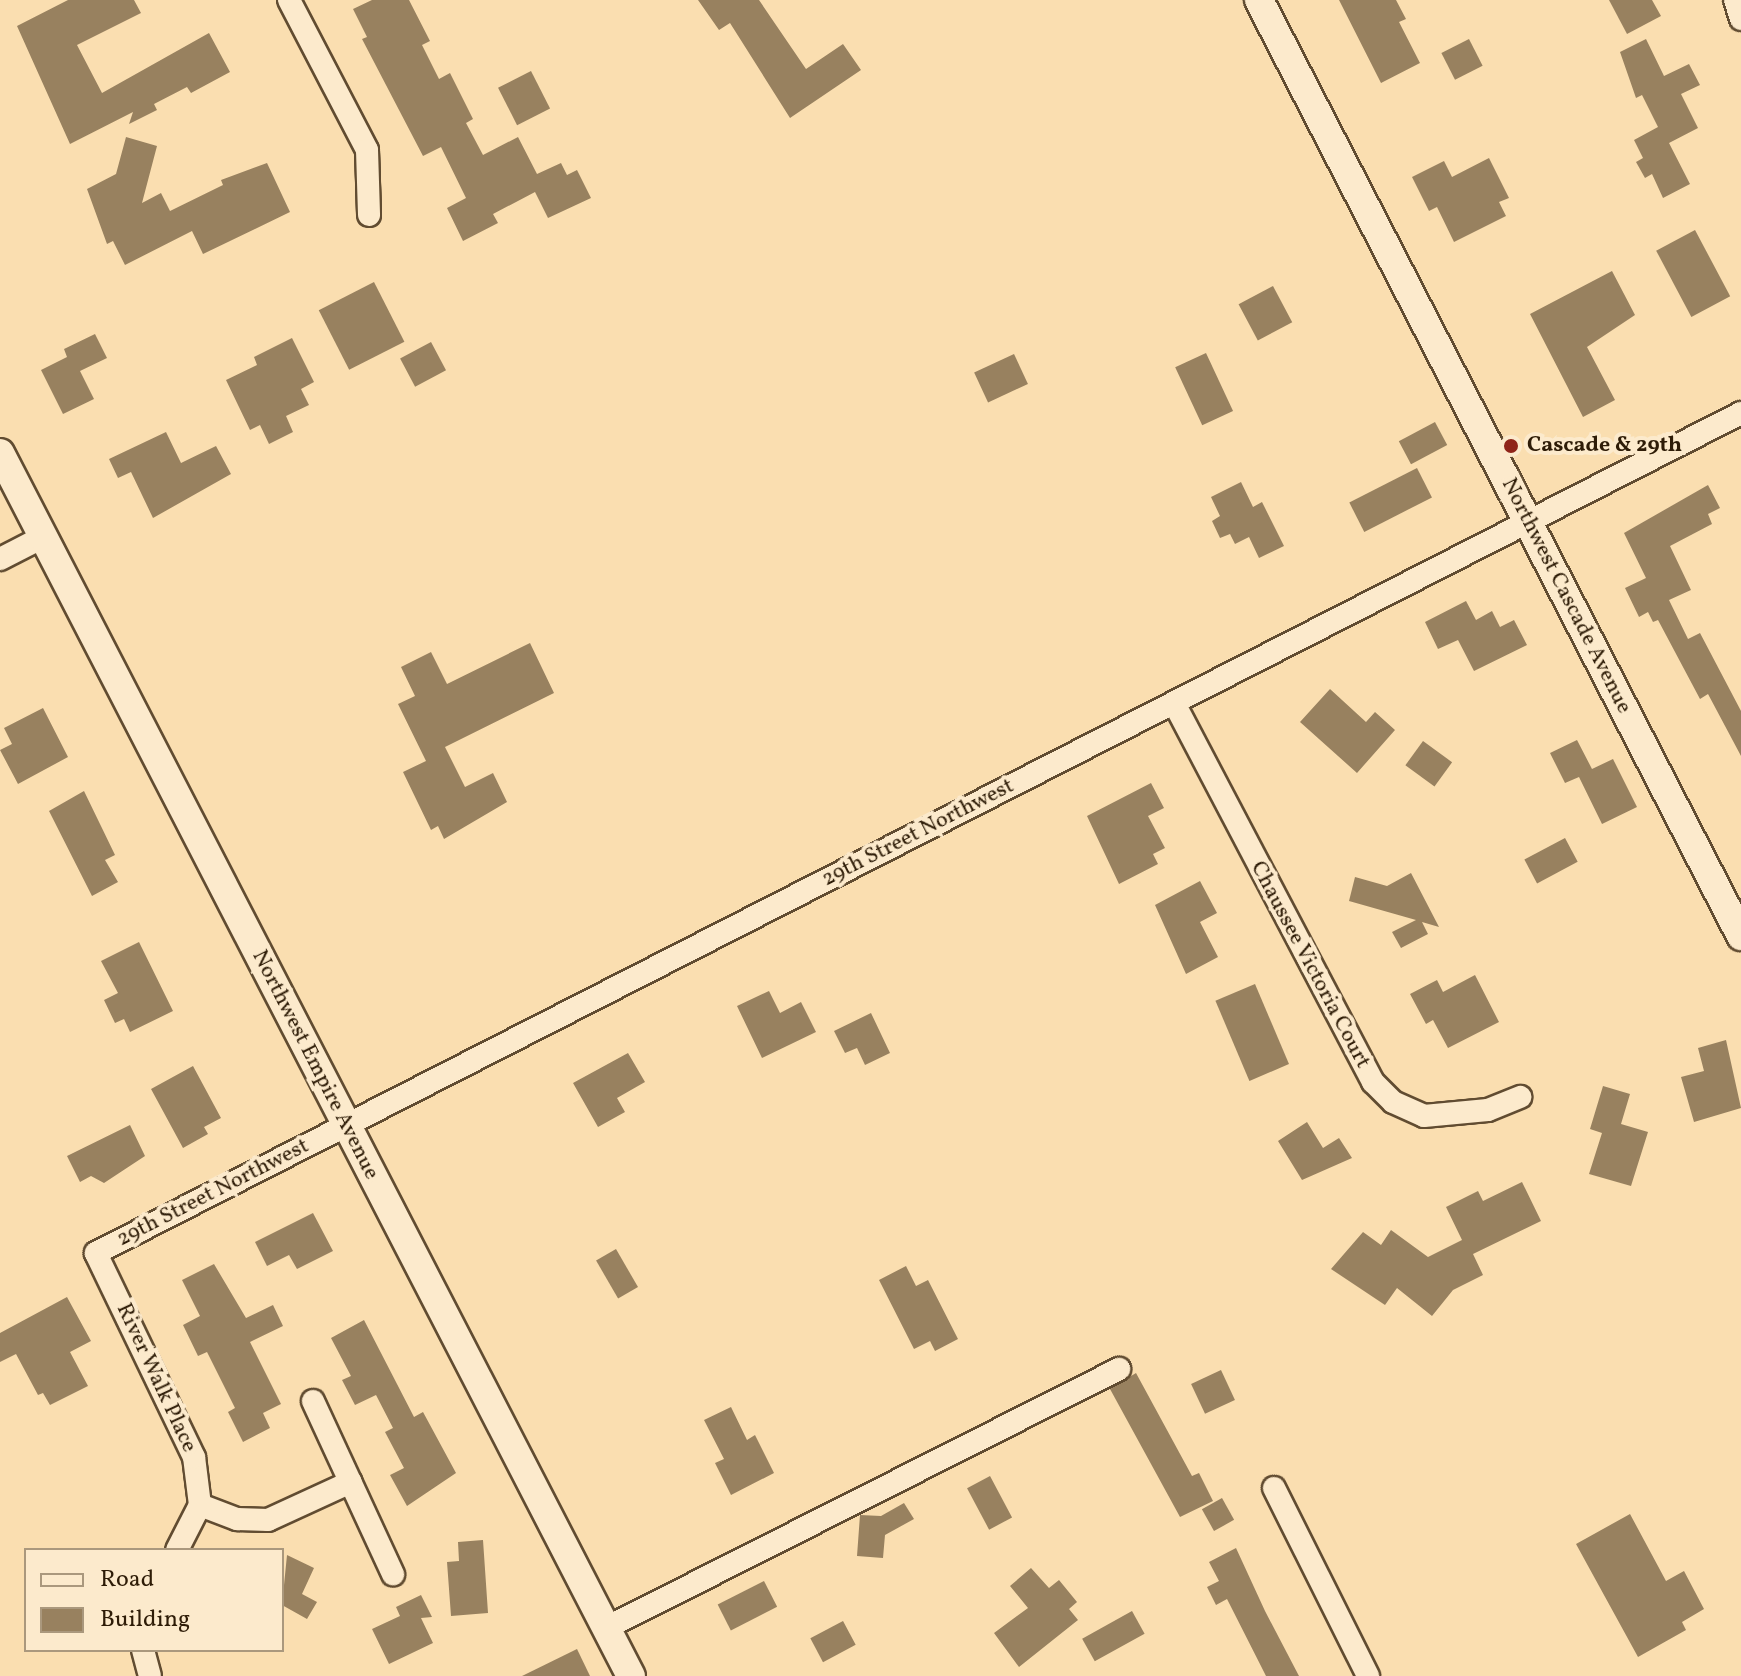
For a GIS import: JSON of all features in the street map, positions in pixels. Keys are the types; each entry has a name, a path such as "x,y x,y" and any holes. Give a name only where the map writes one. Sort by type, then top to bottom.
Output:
{"street":[{"path":"289,0 367,150 369,215"},
{"name":"Northwest Cascade Avenue","path":"1259,0 1741,936"},
{"path":"1735,0 1741,19"},
{"name":"29th Street Northwest","path":"96,1253 1741,413"},
{"name":"Northwest Empire Avenue","path":"0,453 631,1676"},
{"path":"0,559 43,537"},
{"name":"Chaussee Victoria Court","path":"1174,703 1373,1082 1393,1102 1424,1116 1488,1110 1521,1097"},
{"name":"River Walk Place","path":"96,1253 194,1457 200,1505"},
{"path":"606,1628 1119,1369"},
{"path":"313,1401 393,1574"},
{"path":"178,1548 200,1505 237,1519 268,1520 351,1482"},
{"path":"1274,1488 1368,1676"},
{"path":"144,1652 150,1676"}],"building":[{"path":"68,0 134,0 141,13 77,45 102,93 209,33 230,72 191,93 187,87 154,104 157,110 129,124 133,112 70,144 17,26"},
{"path":"372,0 409,0 430,41 422,45 439,79 450,73 473,119 466,123 483,155 518,137 537,174 561,163 567,175 577,170 591,198 548,218 535,192 493,214 498,223 463,241 447,208 466,198 441,147 423,156 362,39 367,37 353,9"},
{"path":"698,0 759,0 806,69 843,44 861,70 790,118 730,23 719,30"},
{"path":"1339,0 1396,0 1406,19 1399,22 1420,63 1381,83"},
{"path":"1609,0 1652,0 1661,16 1627,34"},
{"path":"1469,39 1483,66 1455,80 1441,53"},
{"path":"1646,39 1664,76 1689,64 1700,85 1681,94 1698,128 1669,143 1690,184 1663,198 1652,174 1645,178 1636,162 1643,158 1634,140 1658,127 1642,95 1636,98 1620,52"},
{"path":"531,71 550,108 517,125 498,88"},
{"path":"126,137 157,146 142,203 161,193 170,211 223,185 221,180 267,163 290,212 203,254 192,231 125,265 113,241 107,244 87,189 116,174"},
{"path":"1489,158 1509,198 1499,202 1506,216 1454,242 1437,207 1429,211 1412,177 1444,161 1452,177"},
{"path":"1695,230 1730,296 1691,317 1656,251"},
{"path":"1612,271 1635,315 1587,347 1615,400 1583,417 1530,314"},
{"path":"374,282 404,342 349,370 319,310"},
{"path":"1273,286 1292,322 1258,341 1239,304"},
{"path":"95,334 107,358 80,371 94,399 63,414 41,370 67,357 64,349"},
{"path":"292,338 314,382 301,389 309,405 286,416 293,432 269,444 260,425 250,430 226,380 257,365 254,357"},
{"path":"431,342 446,370 415,387 400,358"},
{"path":"1206,353 1233,411 1202,425 1175,367"},
{"path":"1014,354 1028,384 988,403 974,373"},
{"path":"1435,422 1447,445 1411,464 1399,441"},
{"path":"166,432 181,463 216,446 231,474 153,518 131,472 118,478 109,459"},
{"path":"1417,468 1432,497 1364,532 1349,503"},
{"path":"1241,482 1253,507 1262,502 1284,546 1259,558 1249,537 1235,544 1230,534 1220,538 1212,521 1220,516 1211,497"},
{"path":"1708,485 1720,508 1708,514 1712,524 1670,546 1691,590 1669,600 1688,639 1700,633 1741,711 1741,756 1708,694 1700,699 1658,620 1653,622 1648,612 1639,617 1625,588 1646,578 1624,533"},
{"path":"1466,601 1476,620 1492,611 1500,627 1514,620 1527,645 1474,671 1458,640 1438,649 1425,622"},
{"path":"530,643 554,693 445,747 465,787 493,773 507,802 444,839 438,826 431,830 403,772 426,761 398,704 415,696 401,667 431,652 447,684"},
{"path":"1330,689 1366,722 1375,712 1395,730 1357,773 1300,722"},
{"path":"43,708 68,757 18,784 0,750 12,744 4,728"},
{"path":"1577,740 1592,769 1613,759 1637,807 1602,824 1579,777 1565,783 1550,753"},
{"path":"1423,741 1452,762 1434,786 1405,765"},
{"path":"1151,783 1164,808 1148,816 1165,848 1153,854 1158,864 1119,884 1087,816"},
{"path":"84,791 115,855 105,860 118,882 92,896 49,811"},
{"path":"1565,838 1578,862 1537,883 1524,860"},
{"path":"1411,873 1439,927 1422,922 1428,934 1401,948 1392,932 1416,920 1349,901 1355,877 1387,886"},
{"path":"1200,881 1217,913 1200,922 1218,957 1186,974 1155,905"},
{"path":"139,942 173,1011 130,1032 124,1019 115,1023 104,1000 118,993 101,961"},
{"path":"1475,975 1499,1022 1448,1048 1433,1020 1426,1024 1410,994 1437,980 1443,992"},
{"path":"1255,984 1289,1064 1249,1081 1215,1001"},
{"path":"769,991 780,1013 801,1002 816,1032 762,1058 737,1006"},
{"path":"871,1013 890,1053 865,1065 857,1048 845,1053 834,1031"},
{"path":"1726,1040 1741,1108 1694,1122 1681,1077 1704,1071 1698,1048"},
{"path":"628,1053 645,1082 617,1098 625,1112 598,1127 573,1083"},
{"path":"193,1066 221,1118 204,1127 208,1134 183,1148 151,1089"},
{"path":"1603,1086 1630,1094 1621,1124 1648,1132 1631,1186 1589,1174 1602,1133 1590,1129"},
{"path":"1307,1122 1323,1148 1339,1138 1352,1158 1302,1180 1278,1141"},
{"path":"130,1125 145,1156 104,1183 91,1176 80,1182 67,1156"},
{"path":"1522,1182 1541,1221 1473,1254 1483,1275 1453,1290 1432,1316 1397,1288 1385,1305 1331,1269 1363,1232 1381,1245 1391,1230 1428,1257 1462,1240 1446,1207 1478,1191 1483,1201"},
{"path":"313,1213 333,1251 297,1269 289,1255 267,1266 255,1242"},
{"path":"616,1249 638,1287 618,1299 596,1260"},
{"path":"214,1264 246,1318 273,1305 283,1326 250,1342 281,1404 263,1413 270,1428 243,1442 228,1412 235,1408 207,1352 198,1356 183,1325 200,1316 182,1280"},
{"path":"906,1266 916,1286 928,1280 958,1339 935,1351 930,1341 914,1349 879,1280"},
{"path":"67,1297 91,1341 70,1352 88,1386 50,1405 43,1393 38,1395 16,1354 0,1362 0,1333"},
{"path":"364,1320 414,1417 423,1412 456,1473 407,1506 390,1475 404,1468 385,1432 393,1428 376,1395 355,1405 342,1380 351,1376 331,1338"},
{"path":"1221,1370 1235,1400 1205,1414 1191,1384"},
{"path":"1136,1373 1192,1476 1199,1473 1213,1501 1180,1517 1110,1389"},
{"path":"731,1407 747,1440 755,1435 774,1473 731,1495 715,1463 724,1459 704,1420"},
{"path":"990,1476 1012,1517 989,1530 967,1488"},
{"path":"1222,1498 1234,1520 1214,1531 1202,1509"},
{"path":"904,1503 914,1519 885,1535 883,1558 857,1556 860,1515 881,1516"},
{"path":"1630,1514 1666,1581 1684,1571 1704,1609 1682,1622 1686,1630 1638,1657 1576,1544"},
{"path":"483,1540 488,1613 451,1616 447,1562 459,1561 458,1542"},
{"path":"1236,1548 1299,1676 1266,1676 1227,1599 1216,1605 1207,1587 1219,1581 1209,1562"},
{"path":"287,1555 314,1568 302,1594 317,1602 307,1619 284,1606"},
{"path":"1031,1568 1049,1588 1059,1580 1077,1602 1069,1609 1078,1620 1019,1667 994,1633 1028,1608 1010,1586"},
{"path":"764,1581 777,1607 731,1630 718,1605"},
{"path":"421,1595 432,1617 421,1618 433,1643 389,1664 372,1629 400,1616 396,1607"},
{"path":"1132,1611 1145,1634 1095,1661 1082,1639"},
{"path":"843,1621 856,1645 823,1662 810,1638"},
{"path":"577,1649 590,1676 522,1676"}],"place":[{"name":"Cascade & 29th","path":"1511,446"}]}
